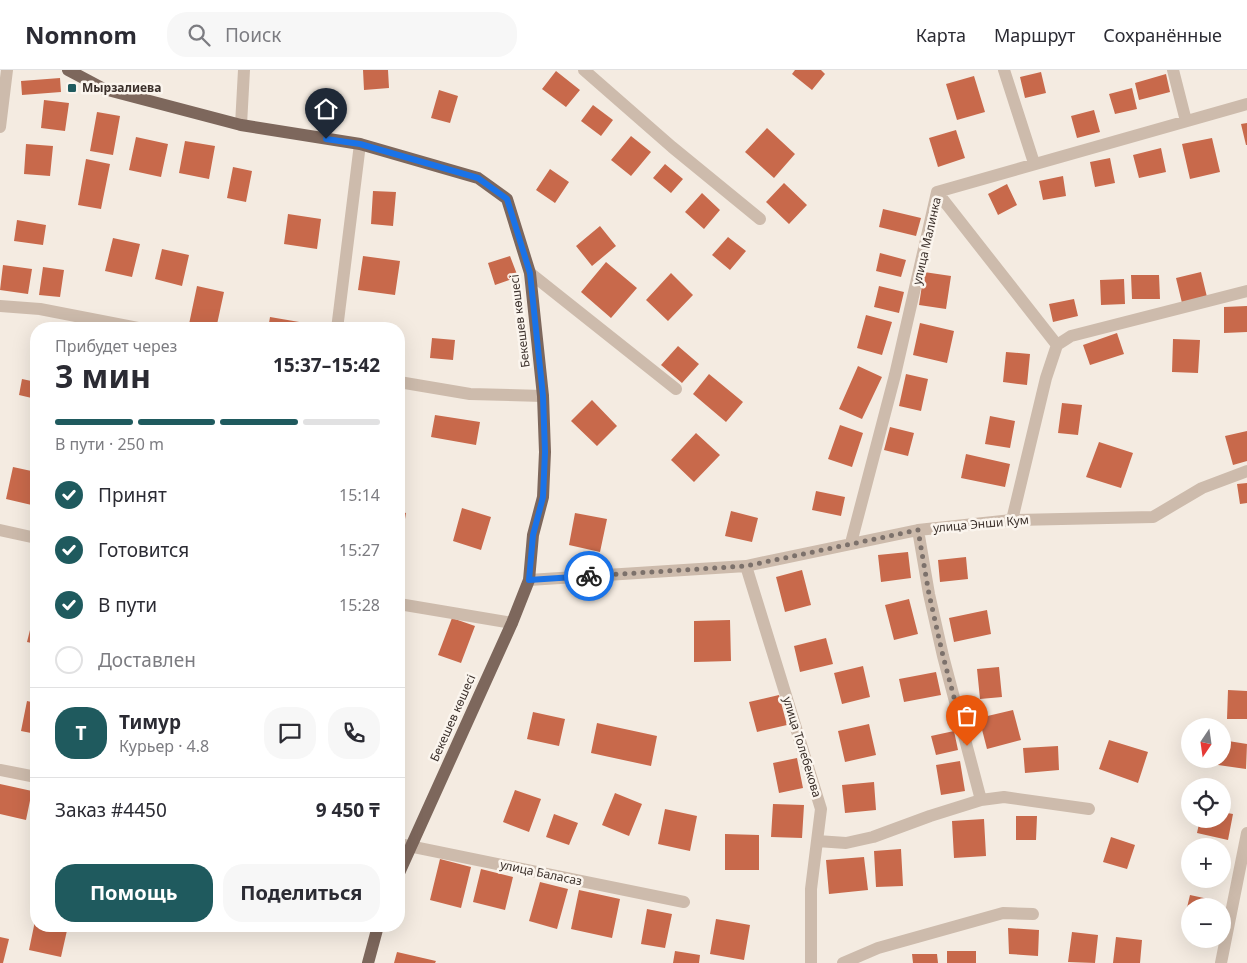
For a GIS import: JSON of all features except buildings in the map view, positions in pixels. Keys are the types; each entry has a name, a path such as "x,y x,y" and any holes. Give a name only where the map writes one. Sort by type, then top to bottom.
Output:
{"main road":[{"name":"Бекешев көшесі","path":"68,70 104,89 241,126 360,144 478,178 507,199 530,273 543,396 545,452 543,497 533,535 529,580 512,622 405,843"},
{"path":"368,963 376,932"}],"street":[{"path":"0,128 7,70"},
{"path":"241,126 244,70"},
{"path":"584,70 672,147 760,220"},
{"path":"1004,70 1034,163"},
{"path":"1173,70 1186,121"},
{"name":"улица Малинка","path":"851,543 896,375 937,192 1247,104"},
{"path":"338,322 360,144"},
{"path":"937,192 1057,345"},
{"path":"530,273 676,390"},
{"path":"1012,520 1046,378 1057,345 1070,336 1247,291"},
{"path":"0,306 40,309 107,322"},
{"path":"405,383 470,394 543,396"},
{"name":"улица Энши Кум","path":"529,580 746,566 918,530 1012,520 1153,517 1202,488 1247,471"},
{"path":"0,530 30,537"},
{"path":"918,530 929,594 943,656 981,800"},
{"name":"улица Толебекова","path":"746,566 821,809 811,890 811,963"},
{"path":"405,605 512,622"},
{"path":"0,770 30,776"},
{"path":"817,840 846,843 873,837 981,800 1004,797 1089,809"},
{"path":"1221,963 1242,888 1247,833"},
{"name":"улица Баласаз","path":"405,845 684,902"},
{"path":"843,963 878,948 1002,913 1032,914"}],"way so far":[{"path":"589,576 746,566 918,530 929,594 943,656 967,746"}],"place":[{"name":"Мырзалиева","path":"72,88"}],"route":[{"path":"326,139 360,144 478,178 507,199 530,273 543,396 545,452 543,497 533,535 529,580 589,576"}]}
